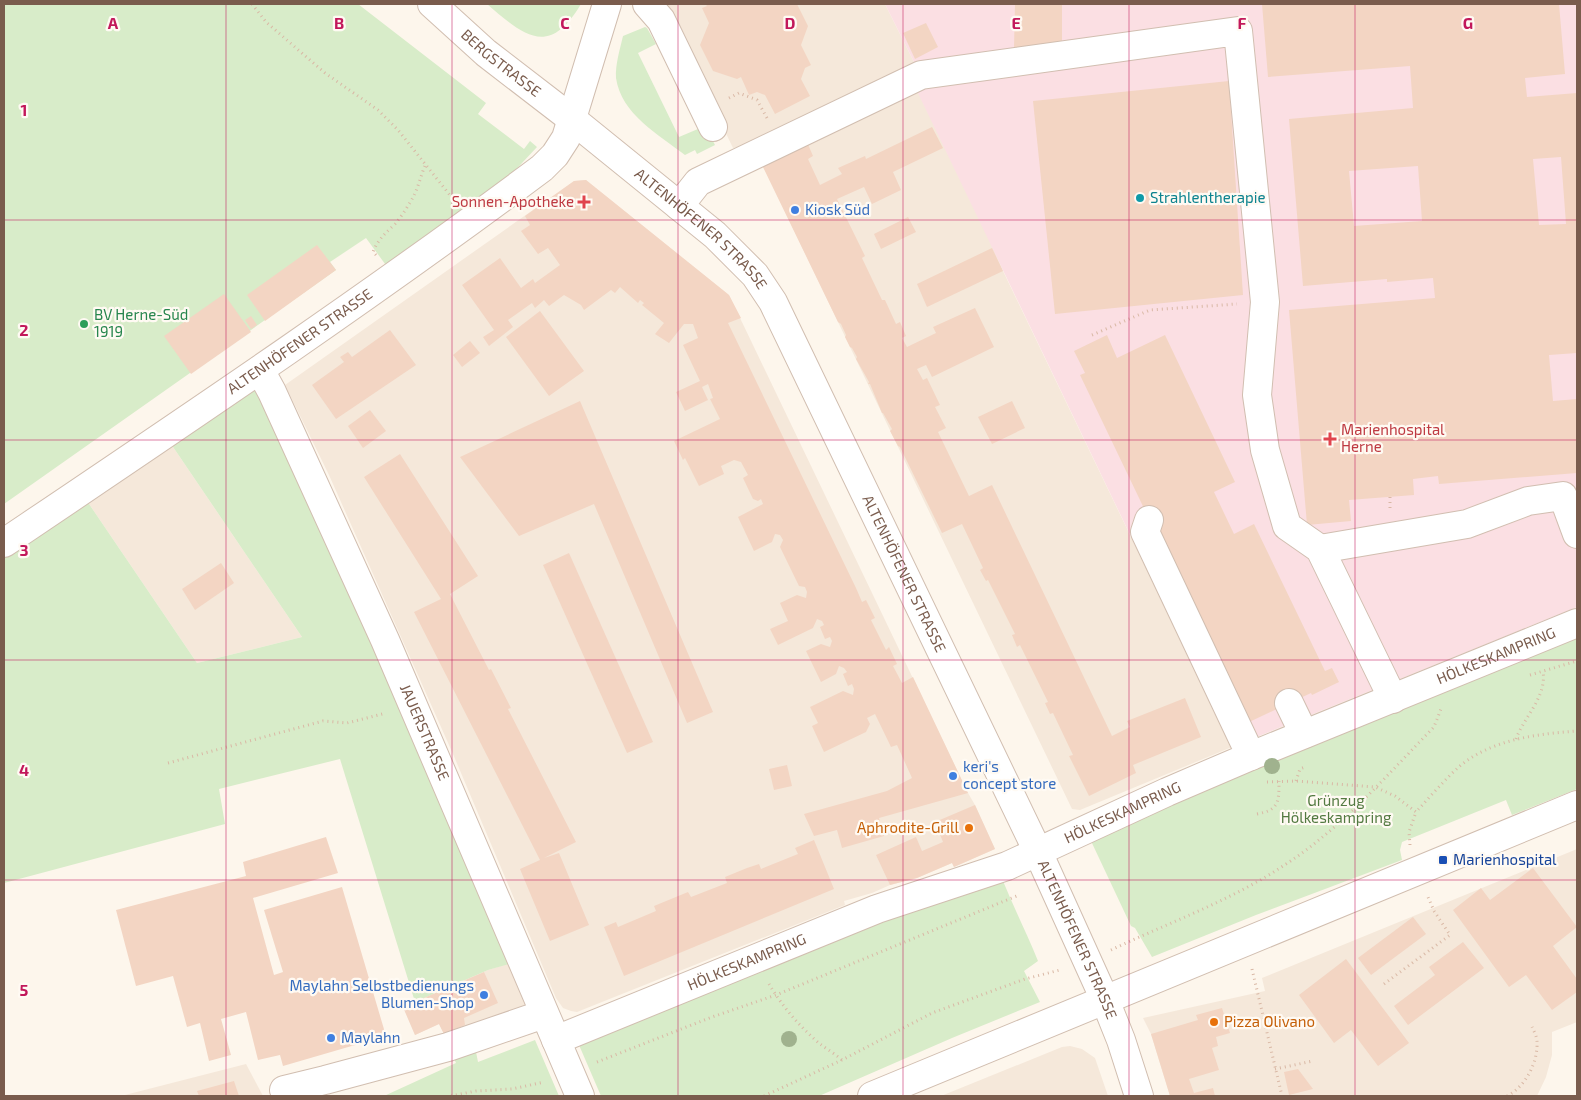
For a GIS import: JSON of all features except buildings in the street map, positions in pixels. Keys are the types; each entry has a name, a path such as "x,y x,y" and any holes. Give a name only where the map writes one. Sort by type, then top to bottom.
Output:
{"street":[{"name":"BERGSTRASSE","path":"432,4 486,53 573,120"},
{"name":"ALTENHÖFENER STRASSE","path":"4,543 391,280 542,168 555,155 566,138 607,4"},
{"path":"647,4 661,20 709,118"},
{"path":"679,206 698,182 922,75 1238,31 1265,302 1257,396 1265,450 1287,526 1320,549 1392,699"},
{"name":"ALTENHÖFENER STRASSE","path":"573,120 715,235 755,275 773,302 1038,852 1106,1000 1139,1096"},
{"name":"JAUERSTRASSE","path":"260,370 272,392 377,622 580,1096"},
{"path":"1320,549 1468,524 1528,501 1562,496 1577,534"},
{"path":"1149,520 1145,532 1251,756"},
{"name":"HÖLKESKAMPRING","path":"556,1040 877,909 1007,866 1166,792 1577,623"},
{"path":"1289,703 1304,734"},
{"path":"872,1096 1577,805"},
{"path":"284,1090 448,1047 544,1014"}],"path":[{"path":"252,4 266,22 325,73 378,110 398,130 426,164 470,222"},
{"path":"709,118 739,93 748,95 757,100 782,142"},
{"path":"391,280 373,252 377,241 396,223 411,202 419,186 426,164"},
{"path":"1092,336 1150,310 1265,302"},
{"path":"1390,497 1390,507"},
{"path":"1524,677 1577,661"},
{"path":"1516,740 1519,729 1531,713 1544,681 1543,671"},
{"path":"168,763 323,721 347,723 373,717 412,703"},
{"path":"1107,952 1215,902 1282,866 1317,842 1350,814 1434,727 1442,706"},
{"path":"1411,851 1409,832 1416,812 1460,766 1494,746 1532,736 1577,731"},
{"path":"1257,814 1269,812 1276,806 1279,795 1279,781"},
{"path":"1259,782 1296,781 1375,787 1395,796 1416,812"},
{"path":"1384,984 1450,936 1434,911 1425,890"},
{"path":"596,1062 712,1017 776,995 1019,896"},
{"path":"753,959 776,995 798,1022 815,1039 842,1060"},
{"path":"764,1096 842,1060 932,1013 1025,978 1062,970"},
{"path":"1256,983 1282,1096"},
{"path":"1507,1096 1527,1078 1535,1063 1537,1042 1532,1027"},
{"path":"1275,1069 1313,1061"},
{"path":"451,1096 476,1091 512,1089 546,1082"}],"shaded area":[{"path":"664,4 885,4 917,68 1003,271 1232,747 1080,810 1072,809 753,145 733,148"},
{"name":"Marienhospital Herne","path":"885,4 1577,4 1577,607 1232,747 916,89 917,68"},
{"path":"586,180 729,295 995,849 954,867 952,863 917,878 844,901 845,905 577,1012 563,1008 556,998 453,754 329,475 285,385 574,181"},
{"path":"169,441 302,637 197,663 85,498"},
{"path":"1577,849 1577,1022 1552,1032 1552,1055 1546,1077 1537,1096 1170,1096 1151,1034 1143,1018 1265,991 1262,978"},
{"path":"509,964 526,1002 524,1007 444,1034 439,1024 415,1035 403,1007 488,970"},
{"path":"1070,1046 1082,1049 1095,1058 1108,1096 941,1096 1062,1047"},
{"path":"246,1064 263,1096 121,1096"}],"green space":[{"path":"4,4 358,4 486,103 478,114 524,149 530,141 537,147 507,179 388,268 366,238 330,262 336,270 4,504"},
{"path":"487,4 581,4 569,21 558,31 547,36 536,36 513,25"},
{"path":"645,27 656,44 638,53 679,137 705,126 715,145 697,154 695,150 685,155 653,131 633,113 619,91 616,73 623,36"},
{"path":"253,384 358,604 509,964 488,970 415,1002 340,759 219,789 225,824 4,883 4,553 85,498 197,663 302,637 169,441"},
{"name":"Grünzug Hölkeskampring","path":"1577,636 1577,789 1512,815 1506,800 1402,842 1400,850 1402,860 1256,915 1152,957 1135,928 1131,926 1091,841 1140,814"},
{"path":"1003,881 1038,961 1024,971 1040,1002 819,1096 601,1096 579,1045 912,909"},
{"path":"535,1040 559,1096 384,1096 456,1063 452,1054 475,1047 478,1062"}],"place":[{"name":"Strahlentherapie","path":"1140,198"},
{"name":"Sonnen-Apotheke","path":"584,202"},
{"name":"Kiosk Süd","path":"795,210"},
{"name":"BV Herne-Süd 1919","path":"84,324"},
{"name":"Marienhospital Herne","path":"1330,439"},
{"name":"keri's concept store","path":"953,776"},
{"name":"Aphrodite-Grill","path":"969,828"},
{"name":"Marienhospital","path":"1443,860"},
{"name":"Maylahn Selbstbedienungs Blumen-Shop","path":"484,995"},
{"name":"Pizza Olivano","path":"1214,1022"},
{"name":"Maylahn","path":"331,1038"}]}
